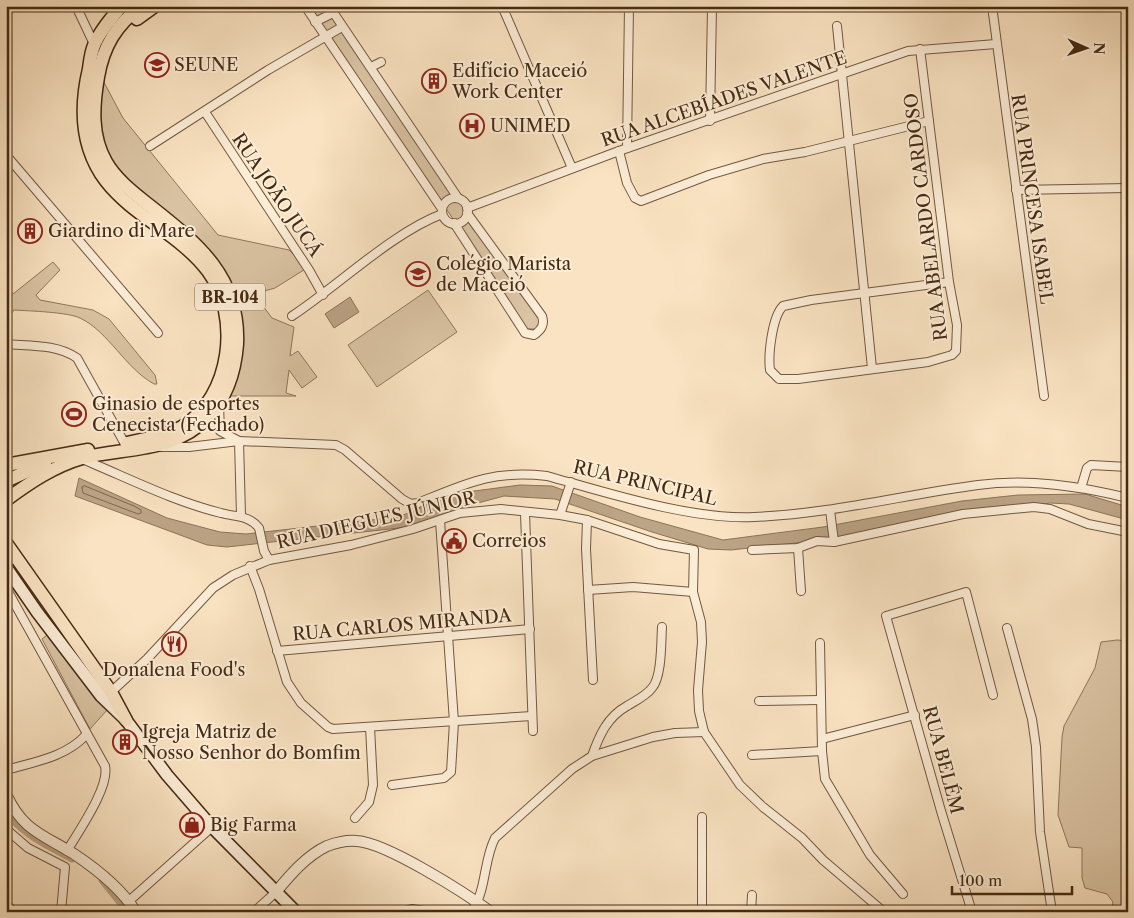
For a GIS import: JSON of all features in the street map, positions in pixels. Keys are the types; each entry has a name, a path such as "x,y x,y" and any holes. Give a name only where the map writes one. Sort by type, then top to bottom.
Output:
{"highway":[{"name":"BR-104","path":"6,465 125,444 169,432 182,426 199,412 210,399 220,379 226,356 227,333 218,293 204,267 183,245 134,208 106,181 91,155 84,126 82,106 94,44 106,24 121,6"},
{"name":"BR-104","path":"6,500 32,481 81,458 166,444 187,434 202,423 219,403 232,375 236,355 236,320 227,288 212,260 198,245 129,189 112,171 105,161 95,134 94,98 102,57 108,42 123,20 142,6"},
{"path":"94,98 108,54 122,31 155,6"},
{"path":"6,481 58,455"},
{"path":"6,544 106,694 126,720"}],"main road":[{"path":"6,567 37,612 106,694"},
{"path":"126,720 167,775 212,828 296,912"}],"street":[{"path":"76,6 94,44"},
{"path":"305,6 449,222 463,221 467,210"},
{"path":"502,6 572,168"},
{"path":"627,148 629,6"},
{"path":"710,121 712,6"},
{"name":"RUA PRINCESA ISABEL","path":"992,6 1044,396"},
{"path":"315,22 331,10 458,198 463,201 467,210 542,316 543,323 540,331 534,335 525,333 454,223"},
{"path":"837,26 865,293 872,368 798,379 779,378 770,370 770,353 776,316 781,308 790,304 865,293 948,282"},
{"path":"150,146 268,70 342,27"},
{"name":"RUA ALCEBÍADES VALENTE","path":"467,210 627,148 920,49 996,44"},
{"name":"RUA ABELARDO CARDOSO","path":"872,368 928,362 952,355 956,351 957,325 948,282 920,49"},
{"path":"371,67 381,62"},
{"name":"RUA JOÃO JUCÁ","path":"205,112 309,270 323,295"},
{"path":"619,151 627,183 635,198 641,201 709,175 762,159 849,142 929,121"},
{"path":"6,155 158,334"},
{"path":"1016,190 1128,188"},
{"path":"292,316 323,295 378,252 442,212 445,203 450,198 458,198"},
{"path":"6,344 67,351 77,358 125,444"},
{"path":"219,403 220,431 239,441 241,515"},
{"name":"RUA PRINCIPAL","path":"152,447 184,447 239,441 336,445 345,450 402,499 411,504 494,475 534,474 570,485 647,503 730,517 753,518 830,510 979,485 1048,484 1081,488 1128,498"},
{"path":"81,458 220,513 241,515 259,528 268,560"},
{"path":"1081,488 1089,466 1128,467"},
{"path":"560,515 570,485"},
{"path":"752,550 798,548 817,541 834,541 964,514 1034,507 1050,509 1088,524 1128,532"},
{"name":"RUA DIEGUES JÚNIOR","path":"106,694 147,659 213,588 250,566 268,560 351,545 475,510 501,509 560,515 587,520 659,544 694,550 693,592"},
{"path":"830,510 834,541"},
{"path":"525,512 533,731"},
{"path":"587,520 588,590 593,680"},
{"path":"392,785 444,778 451,772 454,756 454,722 440,521"},
{"path":"798,548 801,591"},
{"path":"6,567 17,558"},
{"name":"RUA CARLOS MIRANDA","path":"250,566 259,589 287,682 294,694 323,723 333,729 370,727"},
{"path":"588,590 655,587 693,592 701,622 698,690 699,711 704,732 740,785 884,912"},
{"path":"6,588 86,735 103,761 106,776 102,790 67,851"},
{"name":"RUA BELÉM","path":"972,912 941,812 916,715 886,616 966,592 992,695"},
{"path":"592,756 603,728 618,712 648,692 655,684 660,659 662,627"},
{"path":"1007,628 1032,719 1036,747 1040,832 1052,912"},
{"name":"RUA CARLOS MIRANDA","path":"278,651 530,629"},
{"path":"820,643 820,700 825,780 870,854 903,894"},
{"path":"759,701 820,700"},
{"path":"822,739 916,715"},
{"path":"355,818 369,802 373,785 370,727 532,716"},
{"path":"471,912 478,902 490,847 495,838 572,769 592,756 653,737 675,733 704,732"},
{"path":"6,770 63,752 78,744 86,735"},
{"path":"752,755 822,751"},
{"path":"6,794 25,824 102,874 129,901 136,912"},
{"path":"702,817 702,912"},
{"path":"129,901 212,828"},
{"path":"6,829 28,848 65,867 61,912"},
{"path":"254,912 272,889 314,854 327,846 357,841 379,846 478,902 491,912"},
{"path":"751,912 752,895"},
{"path":"6,905 12,912"},
{"path":"402,912 412,909 430,912"}],"shaded area":[{"path":"310,6 331,6 541,315 538,329 527,329"},
{"path":"99,73 123,118 218,235 289,250 307,268 275,288 254,294 272,318 294,327 290,356 298,351 317,377 302,388 289,370 286,393 296,396 224,396 232,305 123,183 95,134"},
{"path":"53,262 60,270 36,295 40,300 93,310 109,319 155,375 157,384 154,384 134,369 100,332 80,318 58,313 14,310 6,321 6,293 13,294"},
{"path":"428,290 457,332 377,387 348,345"},
{"path":"47,635 108,709 90,729 42,639"},
{"path":"1128,641 1128,912 1111,912 1113,902 1107,894 1085,888 1082,878 1082,848 1069,847 1058,815 1064,726 1095,668 1101,642"}],"water":[{"path":"350,297 359,312 334,328 325,314"},
{"path":"79,478 167,518 220,532 246,534 398,517 459,493 520,485 552,486 640,517 723,540 823,527 962,501 1018,495 1085,494 1128,507 1128,520 1069,504 1050,503 842,538 731,550 708,549 555,499 504,496 408,527 227,547 207,545 75,496"}],"waterway":[{"path":"6,811 28,832 72,858"},
{"path":"103,880 129,912"}],"place":[{"name":"SEUNE","path":"157,65"},
{"name":"Edifício Maceió Work Center","path":"434,81"},
{"name":"UNIMED","path":"472,126"},
{"name":"Giardino di Mare","path":"30,231"},
{"name":"Colégio Marista de Maceió","path":"418,274"},
{"name":"Ginasio de esportes Cenecista (Fechado)","path":"74,414"},
{"name":"Correios","path":"454,541"},
{"name":"Donalena Food's","path":"174,644"},
{"name":"Igreja Matriz de Nosso Senhor do Bomfim","path":"125,742"},
{"name":"Big Farma","path":"192,825"}]}
